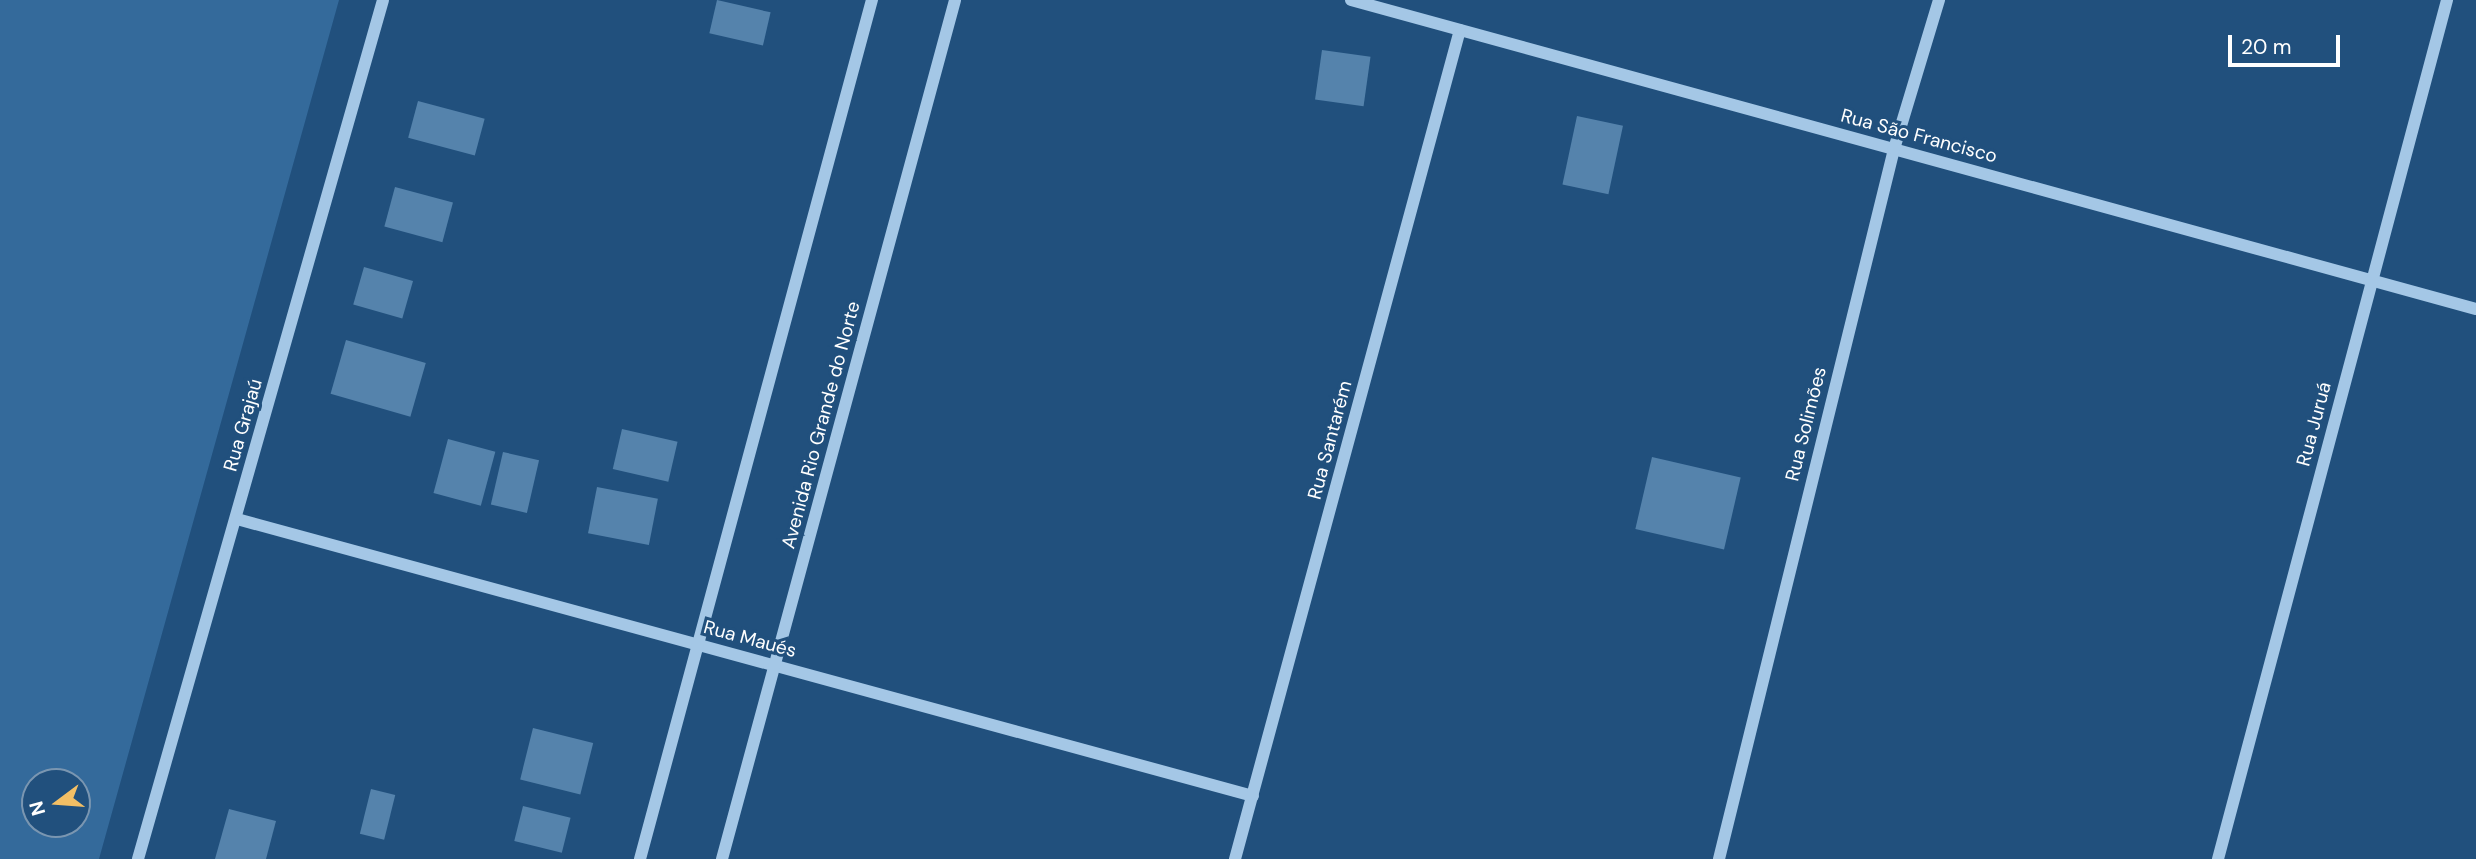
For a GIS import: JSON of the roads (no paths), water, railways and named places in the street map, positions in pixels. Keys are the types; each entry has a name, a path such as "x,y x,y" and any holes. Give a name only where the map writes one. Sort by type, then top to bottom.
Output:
{"street":[{"name":"Rua Grajaú","path":"138,859 383,0"},
{"path":"640,859 700,645 872,0"},
{"name":"Avenida Rio Grande do Norte","path":"722,859 955,0"},
{"name":"Rua São Francisco","path":"1351,0 2476,309"},
{"name":"Rua Solimões","path":"1719,859 1894,149 1939,0"},
{"name":"Rua Juruá","path":"2218,859 2447,0"},
{"name":"Rua Santarém","path":"1234,859 1460,30"},
{"name":"Rua Maués","path":"237,519 1253,796"}]}
